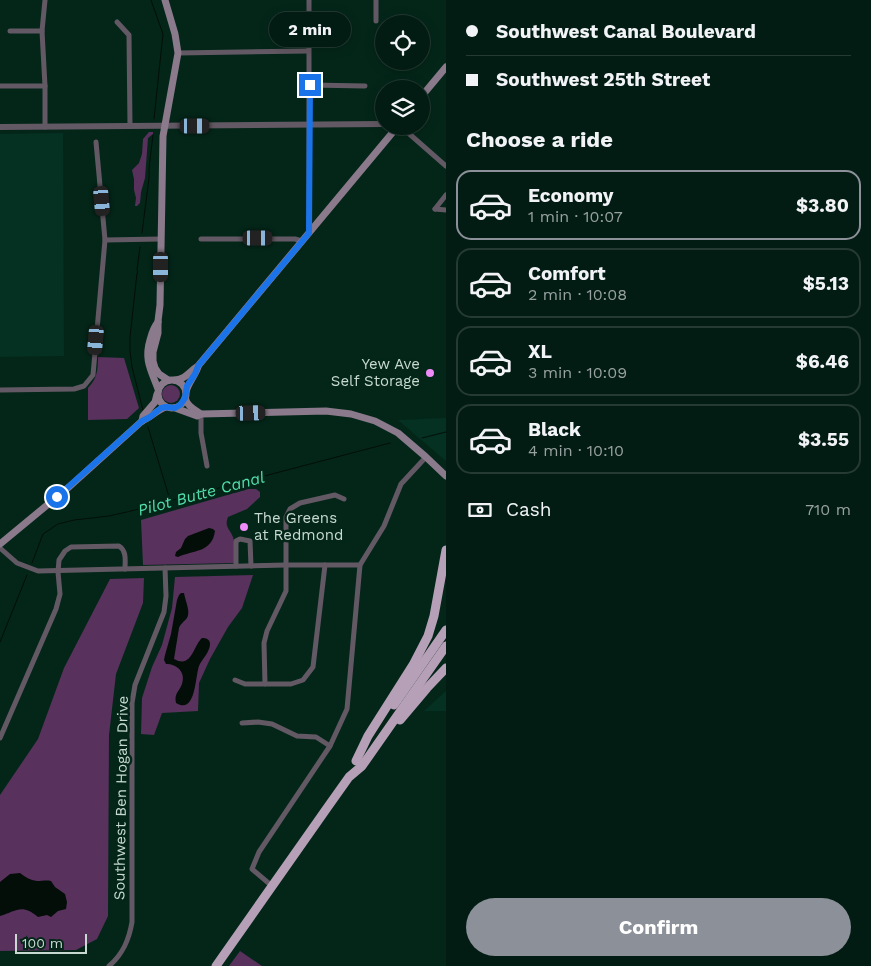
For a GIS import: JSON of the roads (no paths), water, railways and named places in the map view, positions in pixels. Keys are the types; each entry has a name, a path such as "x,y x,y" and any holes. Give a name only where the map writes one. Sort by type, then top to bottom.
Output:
{"highway":[{"path":"216,966 349,777 368,736 413,665 428,636 434,616 446,550"},
{"path":"356,762 446,630"},
{"path":"349,777 362,766 446,646"},
{"path":"378,744 394,729 446,668"}],"main road":[{"path":"165,0 175,34 178,53 163,136 160,305 153,361 159,374 182,385 187,404 201,414"},
{"path":"430,86 446,67"},
{"path":"142,421 143,416 155,402 162,384 182,379 198,366 389,135"},
{"path":"158,321 153,328 147,348 147,358 158,391 159,400 166,407"},
{"path":"175,408 180,405 187,386 198,366"},
{"path":"0,544 63,492 142,421 161,408 166,407 175,408 197,416 201,414 326,411 351,414 375,421 398,433 446,476"}],"street":[{"path":"45,0 42,31 45,127"},
{"path":"309,0 309,233"},
{"path":"376,0 376,15"},
{"path":"118,22 129,35 130,126"},
{"path":"10,31 42,31"},
{"path":"178,53 308,51"},
{"path":"310,85 365,86"},
{"path":"0,86 45,86"},
{"path":"0,127 375,124"},
{"path":"411,135 446,166"},
{"path":"0,390 74,389 84,386 93,375 105,240 96,142"},
{"path":"446,195 435,209 446,210"},
{"path":"105,240 161,239"},
{"path":"201,239 295,239 302,241"},
{"path":"201,414 201,433 207,466"},
{"path":"272,886 252,869 259,852 330,746 347,709 360,565 384,526 401,484 426,457"},
{"path":"265,684 264,642 266,631 286,591 286,516 290,509 300,503 334,495 344,499"},
{"path":"236,566 236,541 240,539 250,541 251,566"},
{"path":"0,738 56,609 60,594 58,572 60,556 71,547 118,546 124,552 125,570"},
{"path":"0,548 17,563 38,571 58,572 236,566 360,565"},
{"path":"235,680 245,684 291,684 303,680 312,667 325,565"},
{"name":"Southwest Ben Hogan Drive","path":"109,966 122,952 132,922 132,703 135,685 164,612 166,568"},
{"path":"242,723 258,722 272,724 297,736 316,737 330,746"}],"waterway":[{"path":"151,0 163,34 154,119"},
{"path":"142,233 153,135"},
{"path":"140,247 130,351 143,410"},
{"path":"148,427 170,500"},
{"name":"Pilot Butte Canal","path":"422,438 446,432"},
{"name":"Pilot Butte Canal","path":"32,563 43,534 58,524 131,511 390,443"},
{"name":"Pilot Butte Canal","path":"0,642 27,575"}],"place":[{"name":"Yew Ave Self Storage","path":"430,373"},
{"name":"The Greens at Redmond","path":"244,527"}]}
